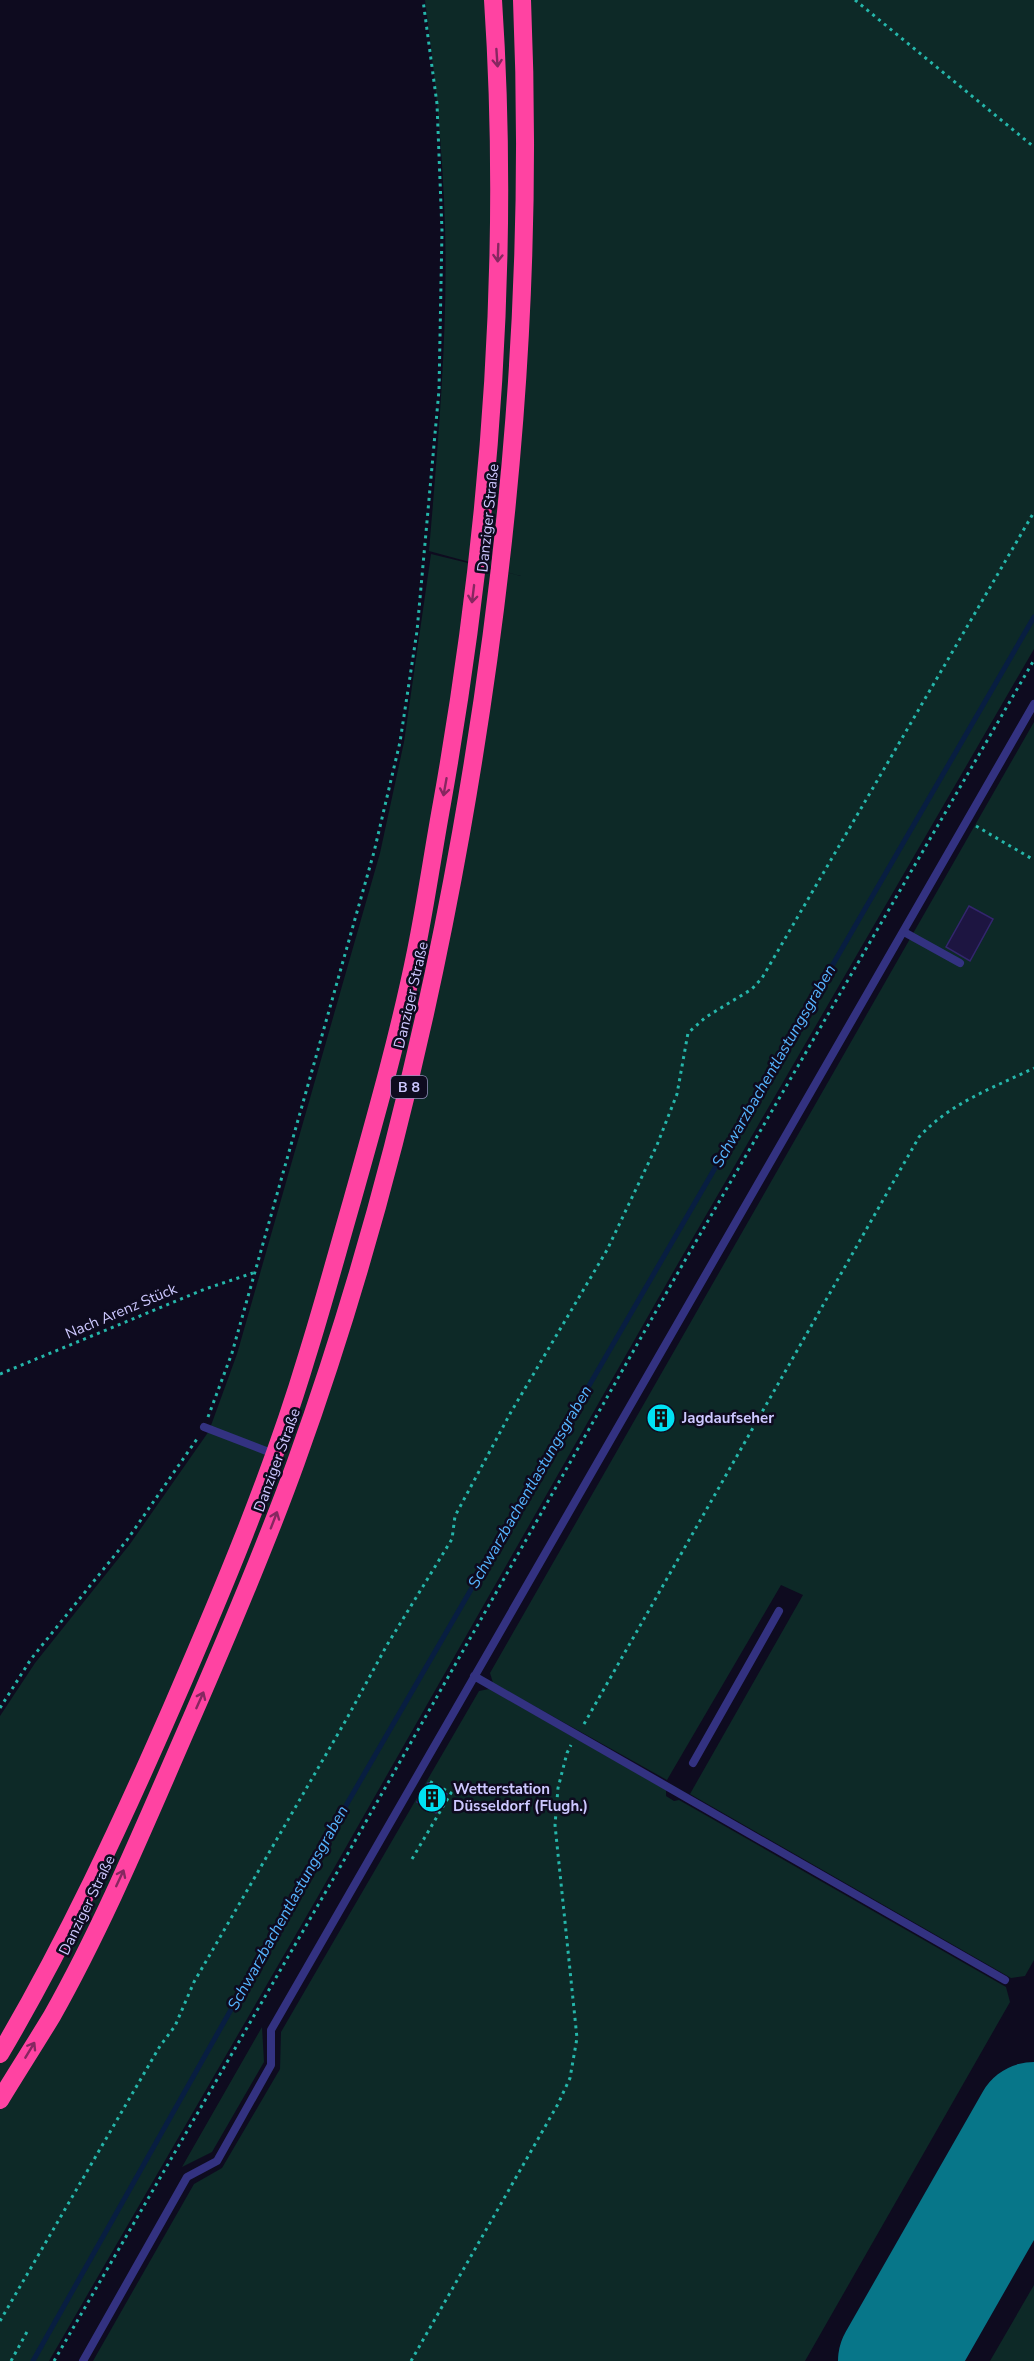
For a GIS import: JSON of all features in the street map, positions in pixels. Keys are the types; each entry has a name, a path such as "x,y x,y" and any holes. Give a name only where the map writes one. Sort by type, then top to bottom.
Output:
{"highway":[{"name":"Danziger Straße","path":"0,2054 64,1939 122,1822 226,1583 307,1359 376,1113 416,953 459,710 481,534 495,366 499,218 499,88 493,0"},
{"name":"Danziger Straße","path":"0,2100 53,2013 90,1942 140,1836 246,1593 329,1366 397,1139 443,932 483,712 506,535 520,367 526,217 522,0"}],"lane":[{"path":"83,2361 187,2177 217,2161 271,2065 271,2030 1034,704"},
{"path":"904,932 960,963"},
{"path":"204,1428 274,1454"},
{"path":"693,1762 779,1611"},
{"path":"474,1676 1005,1980"}],"path":[{"path":"0,1708 32,1659 127,1540 204,1428 232,1353 374,852 400,742 417,631 440,390 442,231 436,104 423,0"},
{"path":"855,0 1034,147"},
{"path":"0,2321 160,2046 175,2026 194,1982 226,1925 346,1720 387,1645 452,1539 455,1516 511,1412 607,1250 657,1145 677,1094 688,1033 706,1017 752,989 762,978 1034,512"},
{"path":"54,2361 343,1862 680,1269 1034,660"},
{"path":"968,821 1034,860"},
{"path":"411,2361 558,2104 574,2064 576,2024 555,1825 558,1788 567,1753 920,1137 943,1114 957,1104 1034,1068"},
{"name":"Nach Arenz Stück","path":"0,1374 205,1289 253,1273"},
{"path":"412,1859 451,1793 418,1775"},
{"path":"11,2361 28,2330"}],"green space":[{"path":"425,0 1034,0 1034,649 676,1267 317,1898 49,2361 0,2361 0,1716 35,1663 130,1544 209,1431 237,1354 380,853 404,742 431,554 521,576 429,551 442,389 446,268 440,142"},
{"path":"1034,722 1034,1960 1025,1976 1011,1978 690,1794 803,1595 781,1585 667,1780 493,1683 490,1673"},
{"path":"489,1689 666,1790 666,1796 674,1801 679,1800 1006,1987 1010,2002 805,2361 93,2361 194,2184 222,2168 280,2069 281,2032 479,1691"},
{"path":"262,2027 264,2062 212,2152 182,2167"},
{"path":"1034,2285 1034,2361 990,2361"}],"building":[{"path":"969,906 993,919 970,961 946,947"},
{"name":"Jagdaufseher","path":"657,1407 672,1416 665,1429 649,1420"},
{"name":"Wetterstation Düsseldorf (Flugh.)","path":"428,1783 447,1794 436,1813 417,1802"}],"waterway":[{"name":"Schwarzbachentlastungsgraben","path":"33,2361 348,1802 1034,617"}],"runway":[{"path":"897,2361 1034,2121"}],"place":[{"name":"Jagdaufseher","path":"661,1418"},
{"name":"Wetterstation Düsseldorf (Flugh.)","path":"432,1798"}]}
